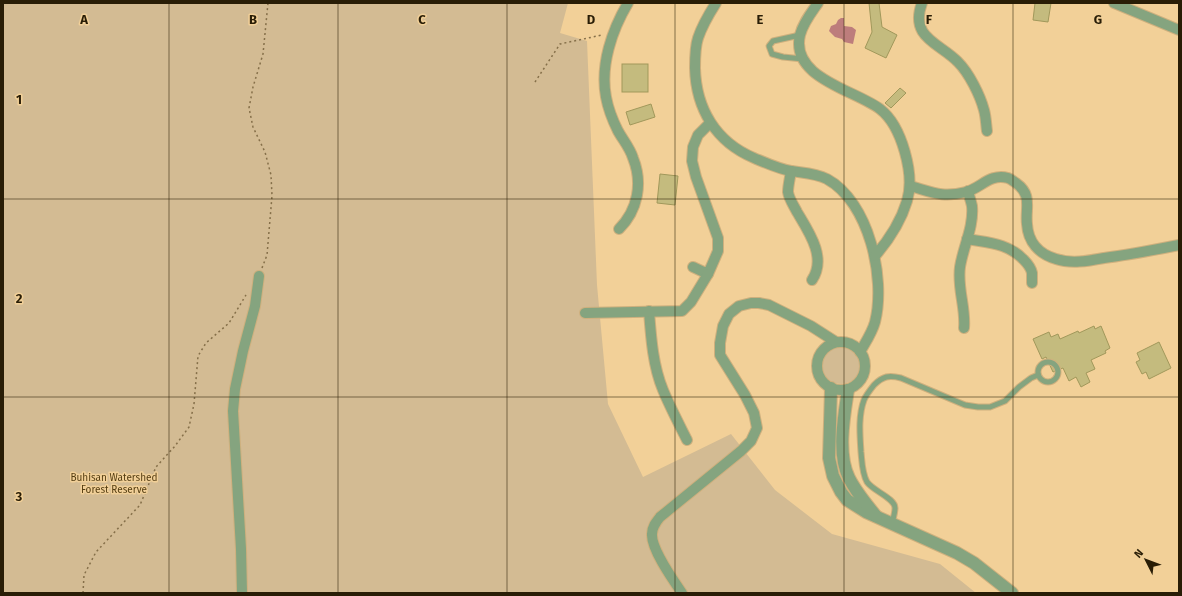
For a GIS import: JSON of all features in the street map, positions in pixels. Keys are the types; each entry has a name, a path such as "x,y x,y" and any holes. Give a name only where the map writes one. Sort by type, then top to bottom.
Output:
{"street":[{"path":"619,229 630,216 639,190 633,158 618,132 611,115 606,97 604,78 606,57 618,22 628,3"},
{"path":"716,3 698,38 695,59 695,82 700,101 710,123 721,137 734,148 754,158 779,168 814,174 826,179 841,189 854,204 862,218 875,256 878,280 877,309 874,323 860,352"},
{"path":"818,3 805,21 800,35 800,52 803,59 814,72 831,84 864,99 881,110 890,120 904,146 910,186 907,201 890,237 875,256"},
{"path":"922,3 918,12 919,22 923,32 930,40 958,62 965,72 980,100 984,111 987,131"},
{"path":"1114,3 1179,30"},
{"path":"585,313 682,310 691,302 708,274 718,251 718,238 698,183 692,161 693,147 698,135 710,123"},
{"path":"791,171 788,192 809,233 815,247 819,263 817,273 812,280"},
{"path":"910,186 938,194 949,195 968,191 992,178 1010,178 1027,190 1027,224 1029,238 1035,248 1054,259 1068,262 1091,260 1136,254 1179,245"},
{"path":"964,328 965,319 960,290 960,267 972,215 972,205 968,191"},
{"path":"967,239 1000,245 1020,256 1028,264 1032,272 1032,283"},
{"path":"693,266 708,274"},
{"path":"242,593 241,548 233,411 235,389 255,306 260,276"},
{"path":"682,593 656,551 652,535 654,526 660,517 741,451 751,441 757,428 754,413 745,395 720,354 723,326 729,314 739,306 759,303 769,305 811,326 836,342"},
{"path":"649,312 652,347 657,372 663,390 687,440"},
{"path":"845,342 854,346 860,352 863,357 865,368 857,384 848,390 831,388 819,378 816,367 817,361 822,351 830,344 845,342"},
{"path":"831,388 829,458 832,476 847,500 876,517 957,553 974,563 1012,593"},
{"path":"848,390 844,418 842,450 843,463 848,477 856,491 876,517"}],"lane":[{"path":"800,35 773,41 769,46 772,54 783,57 803,59"},
{"path":"1046,362 1053,363 1058,369 1055,379 1052,381 1046,382 1038,375 1040,365 1046,362"},
{"path":"892,524 895,508 893,502 867,482 863,472 860,429 861,414 864,400 877,382 891,376 901,378 965,405 990,407 1005,401 1019,387 1031,378 1038,375"}],"path":[{"path":"260,276 267,255 272,196 271,175 265,152 253,127 249,108 253,87 264,54 268,3"},
{"path":"535,82 560,44 615,32"},
{"path":"83,593 84,575 96,552 140,505 156,467 175,446 189,427 194,404 198,356 206,343 229,323 246,295"}],"green space":[{"name":"Buhisan Watershed Forest Reserve","path":"3,3 568,3 560,33 587,41 597,285 608,404 643,477 731,434 775,490 832,534 940,564 976,593 3,593"},
{"path":"837,346 845,346 852,349 857,354 860,365 857,376 852,381 845,384 837,384 830,381 825,376 822,369 822,361 825,354 830,349"}],"shaded area":[{"path":"841,18 844,18 844,26 852,27 856,30 853,44 844,42 842,39 835,37 829,31 831,26 836,24"}],"building":[{"path":"869,3 879,3 882,27 897,35 886,58 865,48 872,32"},
{"path":"1035,3 1051,3 1048,22 1033,20"},
{"path":"622,64 648,64 648,92 622,92"},
{"path":"900,88 906,93 891,108 885,103"},
{"path":"651,104 655,117 630,125 626,112"},
{"path":"660,174 678,176 675,205 657,203"},
{"path":"1094,326 1095,329 1101,326 1110,348 1105,351 1106,353 1091,360 1095,369 1086,373 1090,382 1081,387 1076,377 1069,381 1063,368 1053,372 1046,357 1042,359 1033,339 1049,332 1051,337 1058,334 1060,339"},
{"path":"1159,342 1171,368 1149,379 1146,372 1142,374 1136,362 1140,360 1137,353"}]}
